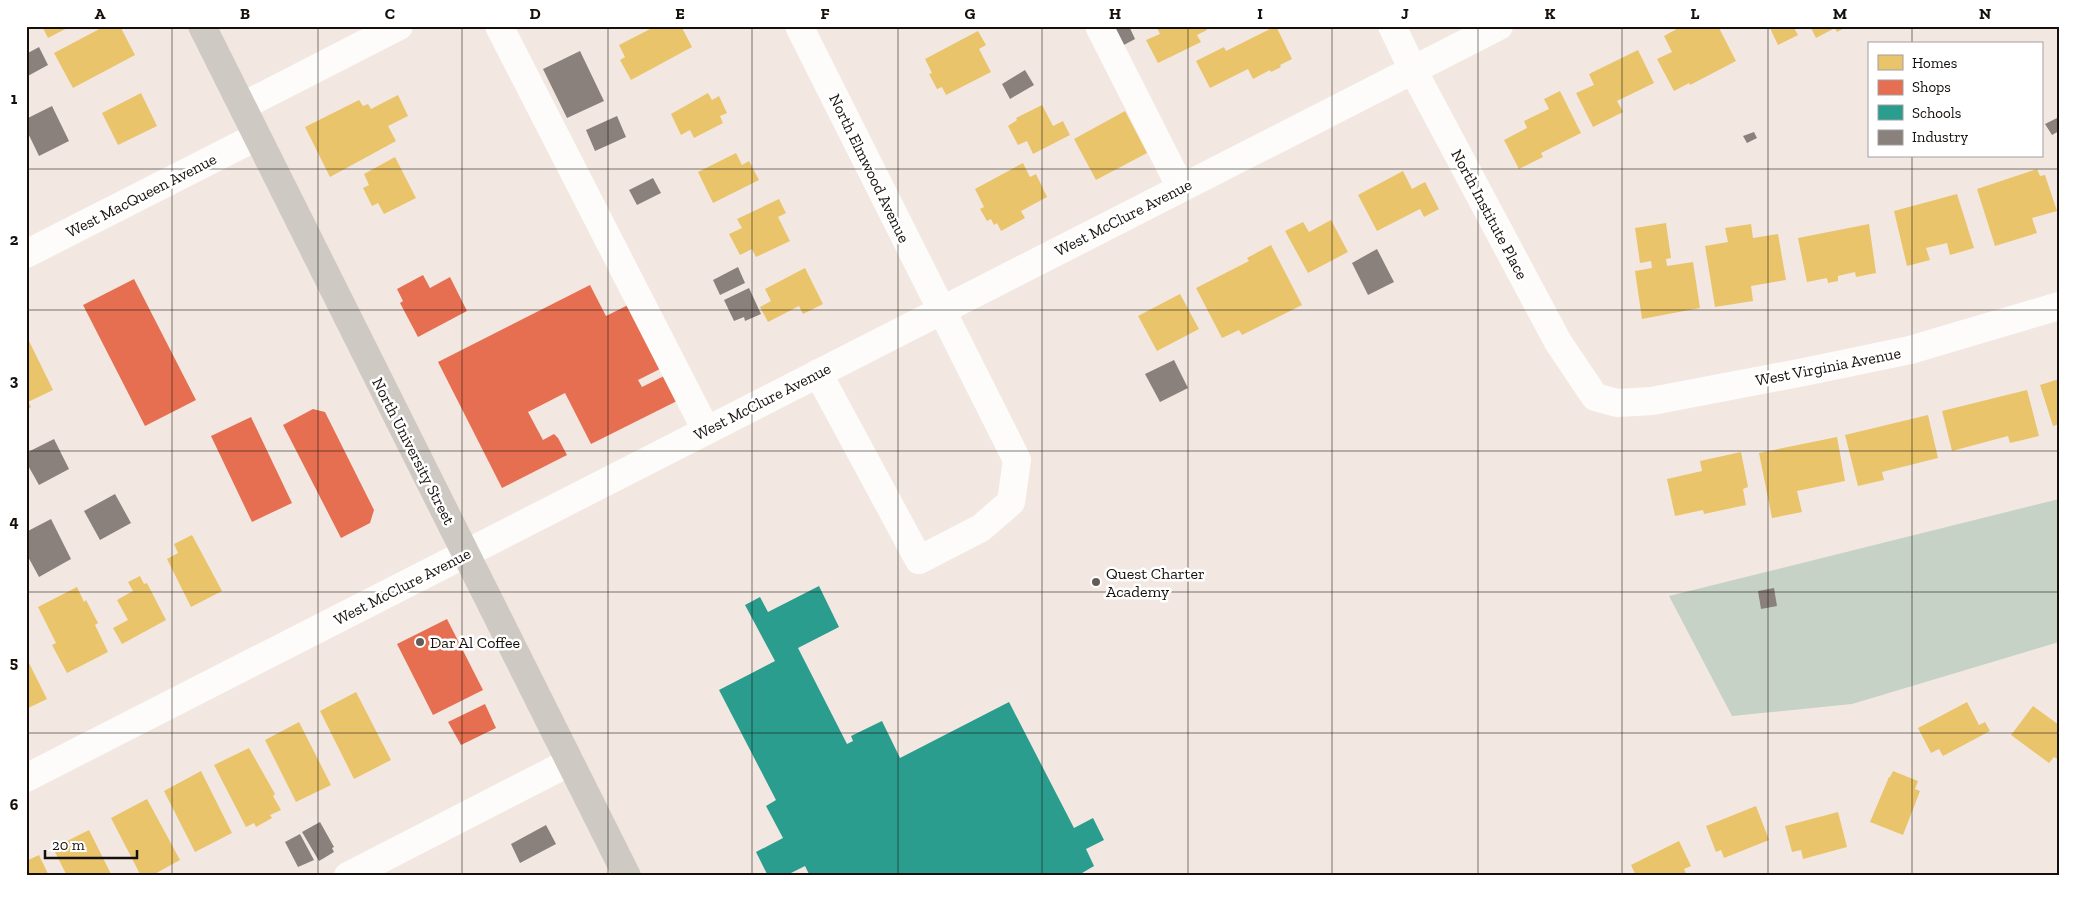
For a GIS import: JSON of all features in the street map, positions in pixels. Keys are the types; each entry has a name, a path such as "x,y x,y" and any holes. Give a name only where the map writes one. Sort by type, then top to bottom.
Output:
{"main road":[{"name":"North University Street","path":"202,26 627,876"}],"street":[{"path":"243,106 399,26"},
{"path":"499,26 706,430"},
{"name":"North Elmwood Avenue","path":"799,26 1017,460 1011,502 981,528 919,560 818,373"},
{"path":"1099,26 1181,188"},
{"name":"North Institute Place","path":"1392,26 1413,70 1558,342 1595,397"},
{"name":"West McClure Avenue","path":"26,778 1499,26"},
{"name":"West MacQueen Avenue","path":"26,254 256,137"},
{"name":"West Virginia Avenue","path":"1595,397 1617,403 1652,401 1804,372 1910,350 2059,306"},
{"path":"348,876 570,762"}],"green space":[{"path":"2059,499 2059,642 1852,704 1732,716 1669,596"}],"building: Homes":[{"path":"42,26 71,26 48,38"},
{"path":"105,26 120,26 135,55 73,88 54,53"},
{"path":"656,26 672,26 674,29 681,26 692,47 631,80 620,60 625,57 619,45"},
{"path":"1156,26 1205,26 1207,30 1197,35 1201,42 1158,63 1146,40 1160,34"},
{"path":"1276,26 1292,59 1280,65 1281,67 1271,72 1270,70 1253,79 1248,69 1210,88 1196,61 1224,47 1226,51"},
{"path":"1682,26 1718,26 1736,61 1690,85 1689,83 1674,91 1657,59 1672,52 1664,36"},
{"path":"1769,26 1793,26 1798,35 1778,45"},
{"path":"1810,26 1848,26 1837,32 1835,28 1816,38"},
{"path":"978,31 986,45 979,49 991,72 946,95 942,87 937,89 929,74 932,73 925,59"},
{"path":"1638,50 1654,83 1617,101 1623,112 1593,127 1576,93 1594,85 1589,74"},
{"path":"1560,91 1581,133 1541,153 1543,157 1519,169 1504,140 1527,128 1524,121 1549,109 1544,99"},
{"path":"141,93 157,126 118,145 102,113"},
{"path":"708,93 712,100 719,96 727,113 720,116 723,123 694,138 690,130 681,135 671,114"},
{"path":"398,95 408,116 388,126 396,141 330,177 305,127 359,100 363,106 368,104 371,109"},
{"path":"1042,105 1053,126 1063,121 1070,135 1033,154 1027,141 1018,145 1008,126 1017,120 1016,118"},
{"path":"1125,111 1147,153 1096,180 1074,139"},
{"path":"736,153 742,165 749,161 759,180 713,203 698,172"},
{"path":"395,157 416,198 384,214 378,203 372,206 363,188 369,185 364,174"},
{"path":"1023,163 1030,177 1036,174 1047,197 1021,211 1025,218 1001,231 997,223 994,225 991,219 987,221 980,209 984,207 975,189"},
{"path":"2037,169 2040,176 2045,175 2057,211 2032,218 2037,233 1995,246 1977,189"},
{"path":"1403,171 1412,189 1425,182 1439,209 1424,217 1420,209 1377,231 1358,195"},
{"path":"1957,194 1974,248 1950,255 1947,243 1926,248 1930,260 1907,266 1894,211"},
{"path":"779,199 786,213 778,217 790,241 756,257 752,249 740,255 729,234 742,228 737,219"},
{"path":"1331,220 1348,252 1308,273 1285,231 1303,222 1309,232"},
{"path":"1666,223 1671,258 1666,259 1667,266 1693,262 1700,308 1642,319 1635,271 1652,268 1651,261 1640,263 1635,228"},
{"path":"1751,224 1753,238 1778,234 1786,280 1751,286 1753,301 1715,307 1705,246 1728,242 1725,228"},
{"path":"1869,224 1876,273 1856,277 1855,272 1838,276 1838,281 1828,283 1827,278 1807,282 1798,238"},
{"path":"1271,245 1302,305 1242,335 1239,330 1222,338 1196,288 1249,261 1247,258"},
{"path":"805,268 823,304 803,314 799,306 768,322 760,307 771,301 765,289"},
{"path":"1180,294 1199,329 1157,351 1138,316"},
{"path":"29,341 53,390 28,402 31,407 26,410 26,342"},
{"path":"2059,379 2059,424 2053,426 2040,385"},
{"path":"2027,390 2039,436 2010,443 2008,436 1952,451 1942,411"},
{"path":"1928,415 1938,458 1882,472 1884,480 1858,486 1845,435"},
{"path":"1837,437 1845,481 1797,491 1802,512 1772,518 1759,453"},
{"path":"1741,452 1748,487 1743,489 1746,505 1704,514 1703,510 1675,516 1667,479 1702,471 1700,461"},
{"path":"192,535 222,591 191,607 167,559 178,553 174,544"},
{"path":"140,576 144,584 147,583 166,620 122,644 113,628 128,620 117,600 133,591 128,582"},
{"path":"77,587 84,602 86,600 98,623 95,625 108,652 67,673 52,645 56,643 38,607"},
{"path":"26,657 47,699 26,709"},
{"path":"356,692 391,760 354,779 320,711"},
{"path":"1967,702 1979,725 1985,722 1990,731 1943,756 1939,749 1931,753 1918,728"},
{"path":"2033,706 2059,725 2059,760 2054,757 2049,763 2011,735"},
{"path":"299,722 331,785 296,802 265,740"},
{"path":"249,748 275,794 273,796 281,810 270,815 272,818 256,827 254,823 246,827 214,765"},
{"path":"201,771 232,833 195,852 164,791"},
{"path":"1893,771 1918,781 1915,789 1920,791 1903,835 1870,822"},
{"path":"147,799 180,860 151,876 141,876 111,818"},
{"path":"1756,806 1769,840 1724,858 1721,850 1716,852 1706,826"},
{"path":"1838,812 1847,847 1803,859 1801,850 1792,852 1785,826"},
{"path":"89,830 112,876 67,876 53,848"},
{"path":"1679,841 1691,866 1684,869 1687,876 1636,876 1631,865"},
{"path":"39,855 49,876 26,876 26,861"}],"building: Shops":[{"path":"423,275 430,288 450,277 467,311 418,337 400,303 403,301 397,289"},
{"path":"134,279 196,400 145,426 83,305"},
{"path":"590,285 606,316 632,303 664,367 638,380 642,387 664,376 677,401 591,444 565,393 528,412 543,440 554,434 567,455 502,488 438,362"},
{"path":"313,409 325,412 374,510 370,523 341,538 283,425"},
{"path":"251,417 292,503 252,522 211,436"},
{"path":"447,619 483,690 433,715 397,644"},
{"path":"485,704 496,728 461,745 448,722"}],"building: Schools":[{"path":"819,586 839,627 798,648 847,744 853,741 851,736 882,721 900,758 1009,702 1074,828 1093,818 1104,840 1086,849 1094,866 1077,876 810,876 805,866 785,876 768,876 756,852 783,838 766,806 776,800 719,690 775,661 745,605 760,597 768,612"}],"building: Industry":[{"path":"1108,26 1129,26 1135,39 1122,46"},
{"path":"39,47 48,65 26,77 26,54"},
{"path":"580,51 604,101 567,118 543,69"},
{"path":"1025,70 1034,85 1010,99 1002,84"},
{"path":"52,106 69,141 39,156 26,129 26,119"},
{"path":"617,116 626,137 595,151 586,130"},
{"path":"2059,117 2059,131 2052,135 2045,124"},
{"path":"1754,132 1757,138 1747,143 1743,136"},
{"path":"653,178 661,193 637,205 629,190"},
{"path":"1377,249 1394,282 1368,295 1352,263"},
{"path":"738,267 745,283 720,295 713,280"},
{"path":"749,288 761,314 745,321 744,317 734,321 724,300"},
{"path":"1174,360 1188,388 1160,402 1145,374"},
{"path":"54,439 69,469 39,485 26,462 26,453"},
{"path":"115,494 131,523 100,540 84,511"},
{"path":"51,519 71,559 39,577 26,553 26,532"},
{"path":"1774,588 1777,606 1761,609 1758,591"},
{"path":"320,822 334,847 332,848 334,852 319,861 302,832"},
{"path":"546,825 556,844 520,863 511,844"},
{"path":"300,834 314,860 298,867 285,842"}],"place":[{"name":"Quest Charter Academy","path":"1096,582"},
{"name":"Dar Al Coffee","path":"420,642"}]}
